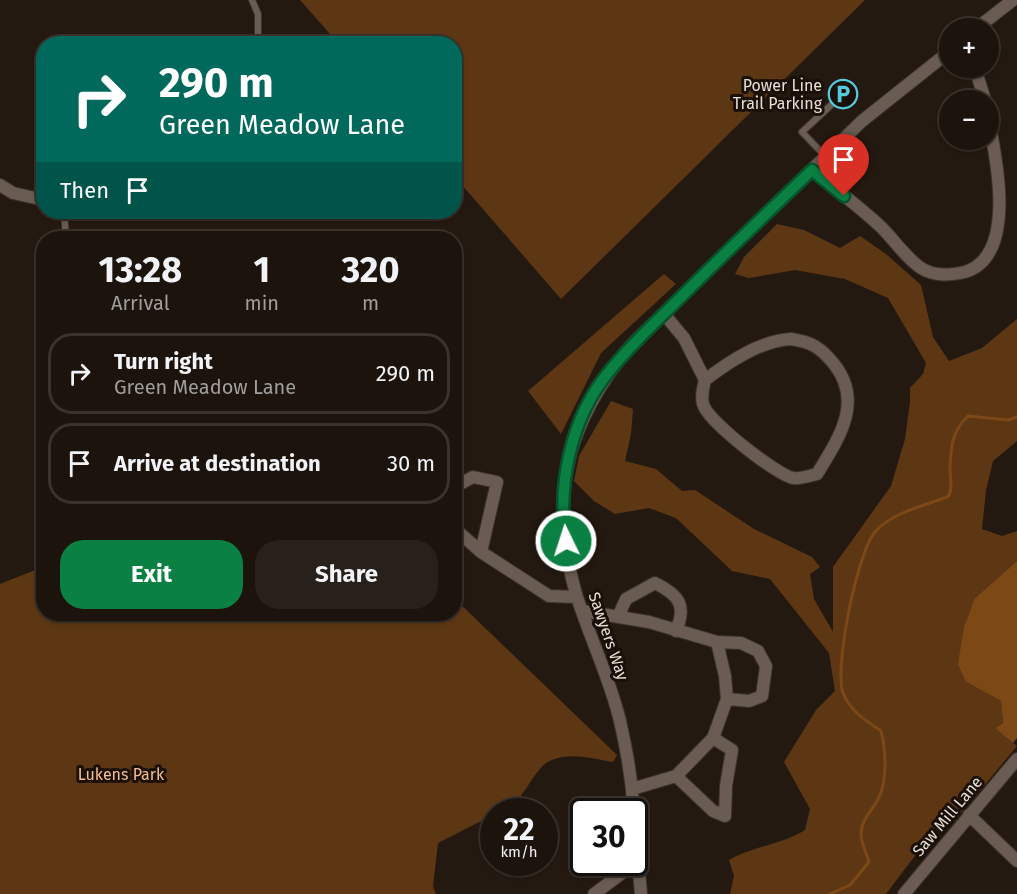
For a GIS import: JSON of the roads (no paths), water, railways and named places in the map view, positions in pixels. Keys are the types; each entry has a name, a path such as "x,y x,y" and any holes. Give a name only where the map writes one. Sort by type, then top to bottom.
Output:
{"street":[{"path":"990,18 1013,0"},
{"name":"Sawyers Way","path":"633,798 620,720 577,597 563,522 565,477 575,433 606,375 633,344 862,120 939,60"},
{"path":"812,170 882,228 922,268 938,274 953,275 972,270 990,257 1000,242 1005,225 1006,204 995,150"},
{"path":"0,184 13,193 36,198"},
{"path":"664,314 684,338 705,381 703,405 710,416 741,446 791,478 817,474 848,413 850,399 841,374 818,346 806,341 778,340 759,346 705,381"},
{"path":"462,483 473,477 497,482 481,552"},
{"path":"462,535 481,552 549,596 577,597"},
{"path":"618,617 626,599 655,583 670,591 679,601 682,616 676,631"},
{"path":"583,611 649,622 717,642 741,643 758,651 766,666 762,696 749,700 726,699"},
{"path":"632,789 676,776 713,738 726,699 725,676 717,642"},
{"path":"676,776 713,811 726,816 726,786 732,750 713,738"},
{"name":"Saw Mill Lane","path":"904,894 1017,759"},
{"path":"969,815 1017,861"},
{"path":"594,894 618,876"},
{"path":"639,876 641,894"}],"lane":[{"path":"252,0 258,14 258,36"},
{"path":"825,156 802,132 843,94"}],"waterway":[{"path":"830,894 850,885 869,862 861,830 881,794 884,776 885,757 881,731 859,715 850,705 843,693 841,680 844,637 849,611 861,562 868,544 875,532 890,519 949,496 953,439 968,416 1008,420 1017,417"}],"place":[{"name":"Power Line Trail Parking","path":"843,94"}],"park label":[{"name":"Lukens Park","path":"121,774"}]}
